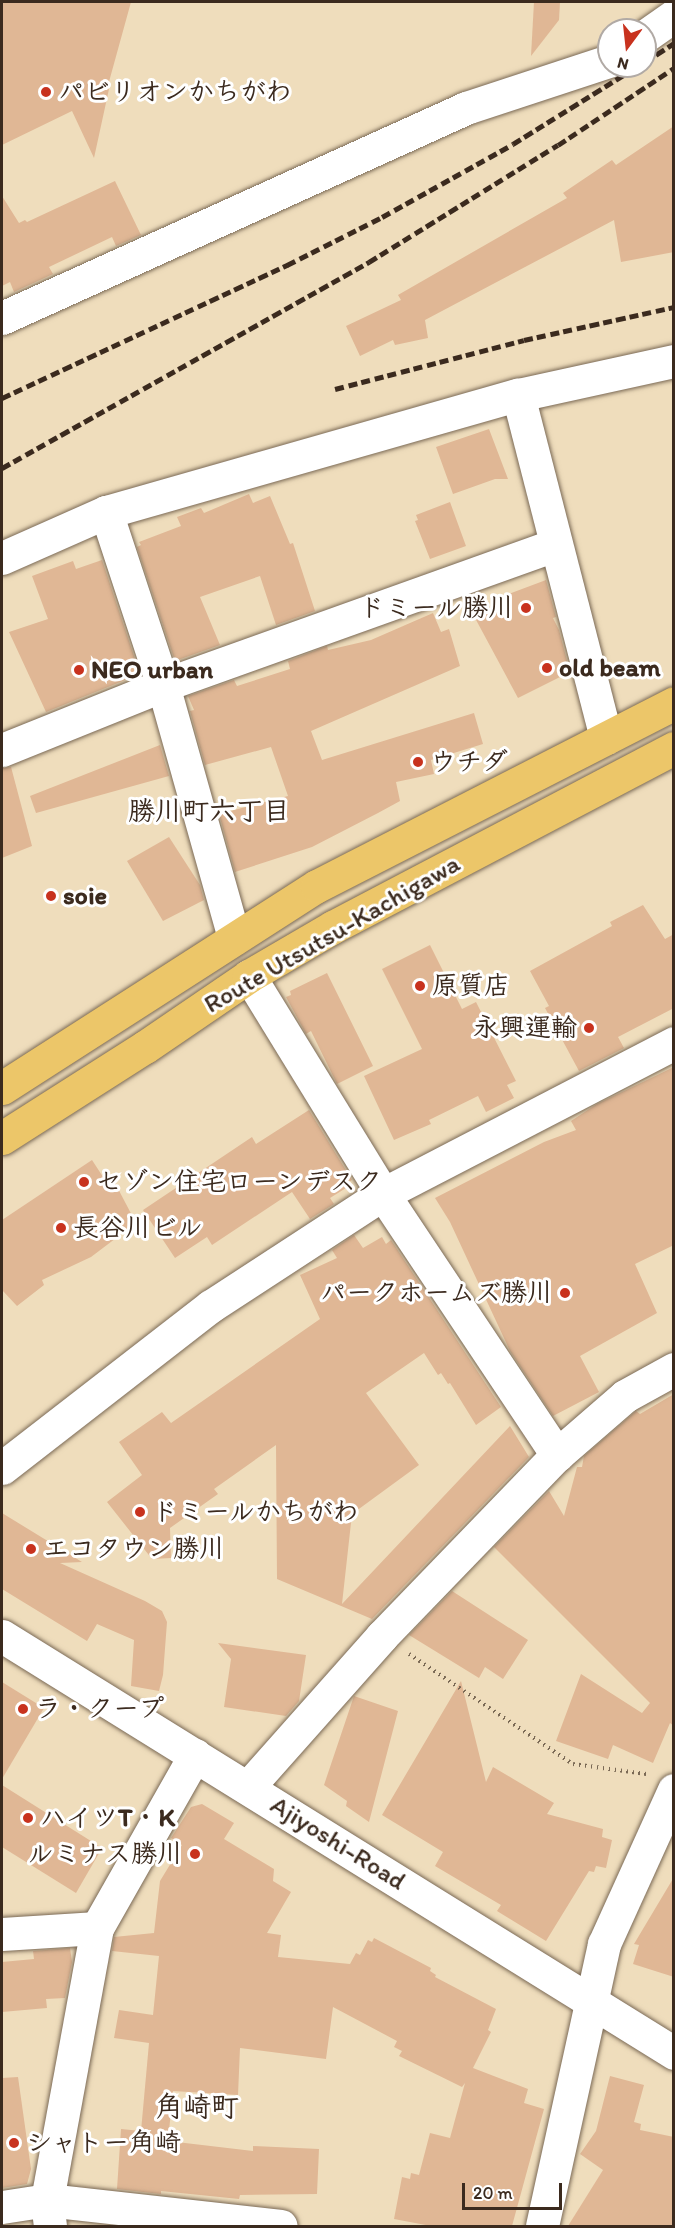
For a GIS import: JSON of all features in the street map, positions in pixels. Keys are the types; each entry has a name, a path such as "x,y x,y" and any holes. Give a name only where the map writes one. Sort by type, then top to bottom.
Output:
{"main road":[{"name":"Route Utsutsu-Kachigawa","path":"2,1088 317,886 674,702"},
{"name":"Route Utsutsu-Kachigawa","path":"2,1138 145,1047 249,976 333,927 674,748"}],"street":[{"path":"657,28 674,16"},
{"path":"2,318 466,108 597,65"},
{"path":"2,558 106,512 518,395 674,361"},
{"path":"518,395 606,738"},
{"path":"106,512 163,685 234,938"},
{"path":"2,750 163,685 555,545"},
{"path":"249,976 383,1194 557,1455"},
{"path":"2,1467 211,1306 383,1194 674,1043"},
{"path":"248,1787 382,1636 557,1455 625,1396 674,1369"},
{"name":"Ajiyoshi-Road","path":"2,1636 674,2053"},
{"path":"48,2213 97,1928 195,1755"},
{"path":"542,2226 604,1944 662,1782"},
{"path":"2,1934 97,1928"},
{"path":"2,2207 48,2213 281,2226"}],"path":[{"path":"382,1636 573,1764 662,1782"}],"building":[{"path":"2,2 131,2 107,89 109,89 94,158 72,111 2,145"},
{"path":"534,2 560,2 559,20 531,56"},
{"path":"674,126 674,252 621,262 614,220 425,320 428,338 395,345 393,340 360,356 346,326 401,300 398,295 567,198 563,193 612,160 616,165"},
{"path":"115,181 141,235 116,246 112,237 49,267 53,274 14,292 10,282 2,286 2,196 19,223 25,220 27,222"},
{"path":"489,429 508,479 495,479 453,494 436,447"},
{"path":"249,494 253,503 270,496 290,544 293,543 315,611 276,625 260,576 200,597 220,645 175,661 137,547 141,545 139,542 181,526 177,517 201,508 204,513"},
{"path":"450,502 466,546 430,559 415,521 418,520 416,515"},
{"path":"102,560 140,674 46,712 9,632 48,619 32,576 73,561 76,569"},
{"path":"546,580 556,617 553,618 559,630 570,672 518,698 475,618 496,610 493,600"},
{"path":"433,613 441,632 449,629 460,666 311,731 322,760 474,713 483,744 431,760 434,774 396,782 400,801 378,813 312,847 235,872 219,814 288,796 271,747 205,765 190,711 194,710 188,696 234,680 237,686 290,669 288,661 327,646 328,650 371,640"},
{"path":"160,745 169,776 36,813 30,796"},
{"path":"11,767 32,846 2,858 2,768"},
{"path":"169,837 200,885 204,900 163,921 127,861"},
{"path":"643,905 665,939 674,934 674,1008 618,1037 624,1048 579,1071 545,1008 549,1006 530,971 612,926 610,922"},
{"path":"430,945 462,1009 476,1002 516,1081 507,1085 514,1098 486,1112 478,1096 429,1120 431,1124 394,1140 364,1076 422,1049 382,969"},
{"path":"327,973 373,1066 337,1084 311,1031 306,1034 286,997 291,995 290,991"},
{"name":"パークホームズ勝川","path":"674,1067 674,1245 635,1264 657,1313 580,1356 599,1392 553,1416 510,1351 450,1222 435,1198 544,1142 576,1130 571,1121 597,1104"},
{"path":"309,1110 352,1180 343,1185 346,1188 330,1198 334,1204 310,1219 292,1192 212,1245 207,1237 175,1258 143,1210 252,1137 256,1144"},
{"name":"長谷川ビル","path":"92,1160 107,1183 115,1183 136,1223 91,1257 42,1280 44,1285 17,1306 2,1290 2,1220"},
{"path":"354,1235 363,1248 382,1237 386,1244 391,1240 501,1407 476,1425 450,1383 448,1384 441,1373 438,1375 424,1353 366,1393 419,1465 352,1514 342,1604 510,1426 529,1457 372,1619 277,1579 276,1445 214,1489 218,1494 170,1528 171,1558 152,1559 107,1502 142,1475 119,1442 162,1412 171,1423 320,1319 300,1275 337,1258 332,1250"},
{"path":"674,1394 674,1726 670,1723 653,1763 613,1745 608,1759 556,1741 581,1674 642,1713 650,1703 494,1547 549,1491 564,1516 577,1467 582,1467 584,1456 636,1411 640,1414"},
{"name":"エコタウン勝川","path":"2,1513 82,1562 60,1563 145,1601 162,1611 167,1622 163,1675 159,1691 131,1686 134,1640 97,1624 87,1641 2,1589"},
{"path":"452,1591 528,1640 503,1679 485,1667 479,1678 409,1635"},
{"path":"218,1643 306,1655 299,1701 286,1716 224,1707 231,1659"},
{"path":"461,1681 486,1782 493,1767 554,1803 547,1814 603,1829 602,1837 612,1840 606,1868 596,1866 594,1872 589,1871 546,1941 497,1911 501,1905 435,1866 443,1852 382,1815"},
{"path":"2,1682 44,1708 2,1779"},
{"path":"354,1696 398,1711 369,1822 346,1806 347,1801 324,1785"},
{"name":"ハイツT・K","path":"2,1785 102,1848 76,1893 2,1847"},
{"path":"202,1804 234,1823 224,1839 274,1869 273,1881 291,1892 267,1933 281,1935 278,1957 350,1964 356,1953 360,1955 368,1940 372,1942 374,1938 431,1968 430,1971 436,1975 435,1977 496,2009 488,2030 491,2032 473,2068 528,2089 524,2103 544,2109 512,2226 431,2226 394,2219 402,2177 410,2179 411,2173 419,2175 430,2133 450,2138 465,2083 462,2087 399,2056 402,2051 394,2047 397,2041 333,2007 326,2059 240,2048 238,2095 173,2091 168,2141 253,2151 253,2146 319,2149 317,2194 240,2195 239,2199 117,2189 121,2129 141,2131 149,2043 114,2038 119,2010 153,2015 159,1956 112,1951 114,1937 154,1933 160,1881 182,1845 171,1838 191,1807"},
{"path":"674,1877 674,1977 633,1964 639,1945 634,1944"},
{"path":"70,1948 72,1962 65,1998 46,1999 47,2008 2,2012 2,1962 34,1959 33,1951"},
{"path":"610,2076 644,2085 634,2122 641,2124 640,2130 674,2137 674,2226 568,2226 603,2170 580,2154 596,2131"},
{"path":"18,2077 31,2169 27,2184 2,2188 2,2078"}],"railway":[{"path":"657,54 674,43"},
{"path":"2,468 369,262 558,145 674,68"},
{"path":"2,398 287,265 382,217 513,144 619,78"},
{"path":"335,389 524,340 674,307"}],"place":[{"name":"パビリオンかちがわ","path":"46,92"},
{"name":"ドミール勝川","path":"526,608"},
{"name":"old beam","path":"547,668"},
{"name":"NEO urban","path":"79,670"},
{"name":"ウチダ","path":"418,762"},
{"name":"soie","path":"51,896"},
{"name":"原質店","path":"420,986"},
{"name":"永興運輸","path":"589,1028"},
{"name":"セゾン住宅ローンデスク","path":"84,1182"},
{"name":"長谷川ビル","path":"61,1228"},
{"name":"パークホームズ勝川","path":"565,1293"},
{"name":"ドミールかちがわ","path":"140,1512"},
{"name":"エコタウン勝川","path":"31,1549"},
{"name":"ラ・クープ","path":"23,1709"},
{"name":"ハイツT・K","path":"28,1818"},
{"name":"ルミナス勝川","path":"195,1854"},
{"name":"シャトー角崎","path":"14,2143"}],"district":[{"name":"勝川町六丁目","path":"209,811"},
{"name":"角崎町","path":"197,2106"}]}
